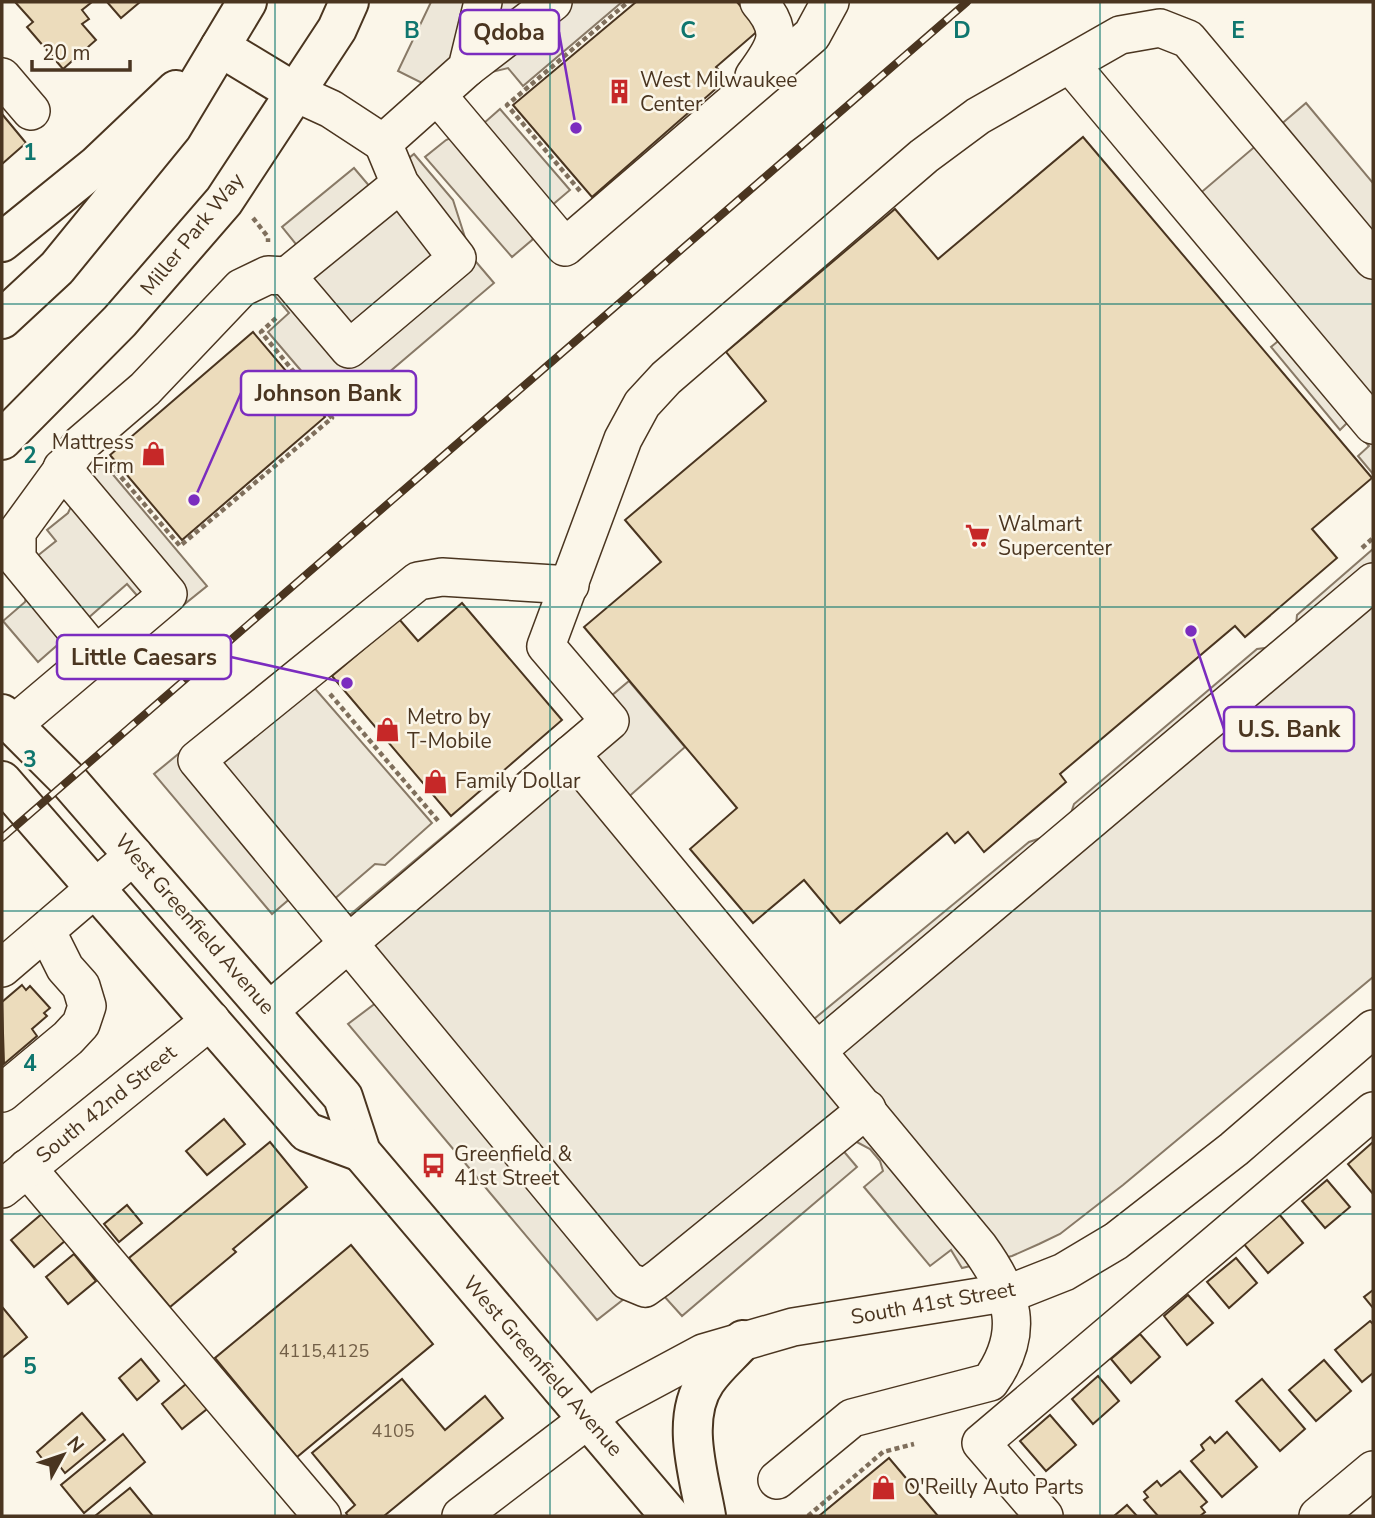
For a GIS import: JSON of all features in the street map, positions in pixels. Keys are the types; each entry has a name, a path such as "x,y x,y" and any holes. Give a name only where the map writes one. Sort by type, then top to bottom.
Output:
{"main road":[{"path":"2,319 57,268 172,127 247,2"},
{"name":"Miller Park Way","path":"2,440 120,321 224,201 337,29 349,2"},
{"path":"220,47 296,93"},
{"path":"2,242 97,165 220,47"},
{"name":"West Greenfield Avenue","path":"8,719 68,780 343,1097 360,1152 670,1516"},
{"name":"West Greenfield Avenue","path":"2,781 307,1132 360,1152"},
{"path":"706,1516 692,1434 696,1405 705,1382 743,1340"}],"street":[{"path":"467,68 483,2"},
{"path":"383,143 467,68 553,2"},
{"path":"739,97 774,48 776,32 770,15 759,2"},
{"path":"438,96 565,247 812,35 830,2"},
{"path":"270,1010 610,721 546,646 548,634 570,585 623,439 642,404 666,378 923,156 978,116 1120,35 1160,28 1188,39 1373,260"},
{"path":"1070,64 1373,425"},
{"path":"2,77 31,111"},
{"path":"97,656 17,559 17,532 80,444 145,389 241,288 268,275 276,277 349,349 457,258 400,184 383,143 331,109 296,93"},
{"path":"276,277 400,184"},
{"path":"8,719 97,656 168,594 62,468"},
{"path":"818,1050 1363,569"},
{"path":"570,585 442,577 418,581 197,760 628,1281 645,1288 867,1109"},
{"path":"571,754 979,1247 1007,1292 1012,1336 1002,1365 990,1382 852,1418 777,1480"},
{"path":"2,968 134,855"},
{"path":"2,1093 68,1038 81,1024 87,1006 80,986 65,968 47,932"},
{"name":"South 42nd Street","path":"14,1178 211,1020"},
{"name":"South 41st Street","path":"461,1516 588,1418 703,1353 793,1327 1007,1292 1064,1272 1116,1241 1234,1149 1373,1029"},
{"path":"1044,1516 981,1443 1373,1111"},
{"path":"14,1178 322,1516"},
{"path":"1318,1516 1373,1470"}],"path":[{"path":"601,216 507,105 628,2"},
{"path":"105,458 180,546 332,418 261,332 280,315 268,237 253,217"},
{"path":"1363,569 1373,538"},
{"path":"310,669 445,829"},
{"path":"808,1516 883,1452 914,1444"}],"shaded area":[{"path":"431,2 622,2 523,86 508,68 430,87 398,71"},
{"path":"1306,103 1373,183 1373,474 1358,456 1369,446 1348,422 1340,430 1271,347 1283,337 1177,213"},
{"path":"500,109 570,190 550,207 532,240 512,257 425,157 446,140 483,124"},
{"path":"414,154 453,200 471,256 494,283 361,396 343,376 321,394 268,332 289,313 274,295 300,249 282,227 354,168 371,188"},
{"path":"104,464 207,586 161,623 127,584 38,662 3,621 25,602 36,557 56,541 47,530 68,513 83,481"},
{"path":"1373,549 1373,977 1123,1185 1060,1234 1039,1244 1012,1256 962,1268 951,1250 930,1266 864,1187 883,1171 880,1161 870,1149 853,1140 840,1147 857,1167 682,1316 664,1296 624,1299 597,1320 348,1024 377,1002 322,938 629,681 685,747 625,800 814,1019 1029,842 1044,837 1070,816 1074,804 1257,649 1273,647 1296,625 1297,615"},
{"path":"291,661 432,823 385,865 375,864 311,919 292,897 272,914 154,774"}],"building":[{"path":"15,2 92,2 82,10 89,19 82,24 96,40 63,69 27,27 33,22"},
{"path":"107,2 140,2 121,18"},
{"name":"West Milwaukee Center","path":"636,2 737,2 760,29 716,67 727,79 592,197 513,105"},
{"path":"2,114 26,143 2,164"},
{"name":"Walmart Supercenter","path":"1083,137 1372,478 1312,529 1337,558 1245,637 1235,626 1060,774 1066,782 984,852 968,832 955,843 947,833 840,923 804,880 753,923 690,849 737,808 584,627 661,562 625,520 766,401 726,352 895,209 938,259"},
{"path":"253,332 325,417 182,540 110,455"},
{"path":"462,603 562,720 451,816 332,676 399,619 418,641"},
{"path":"22,985 26,990 30,986 50,1008 44,1013 47,1016 32,1029 37,1036 4,1064 2,1002"},
{"path":"224,1119 245,1144 207,1175 186,1151"},
{"path":"270,1142 307,1187 233,1249 236,1252 170,1307 129,1258"},
{"path":"1373,1142 1373,1194 1348,1164"},
{"path":"1327,1180 1350,1207 1325,1228 1302,1201"},
{"path":"127,1205 142,1223 119,1242 104,1224"},
{"path":"44,1212 66,1240 34,1267 11,1240"},
{"path":"1279,1214 1303,1243 1268,1273 1243,1243"},
{"path":"351,1245 433,1344 297,1457 215,1358"},
{"path":"74,1254 96,1281 68,1304 46,1277"},
{"path":"1236,1258 1257,1283 1229,1308 1207,1282"},
{"path":"1373,1290 1373,1308 1364,1297"},
{"path":"1188,1295 1213,1323 1187,1345 1164,1316"},
{"path":"2,1309 27,1337 2,1358"},
{"path":"1370,1321 1373,1324 1373,1373 1362,1382 1335,1350"},
{"path":"1140,1334 1160,1357 1131,1383 1111,1359"},
{"path":"141,1359 159,1381 137,1400 119,1378"},
{"path":"1324,1360 1351,1391 1316,1421 1289,1390"},
{"path":"1098,1376 1119,1401 1093,1424 1072,1399"},
{"path":"402,1379 445,1430 485,1396 503,1418 384,1516 348,1516 346,1513 355,1505 312,1453"},
{"path":"1262,1379 1305,1429 1280,1451 1236,1401"},
{"path":"186,1384 207,1409 182,1429 162,1404"},
{"path":"82,1413 105,1440 65,1473 55,1460 48,1466 37,1452"},
{"path":"1050,1415 1076,1445 1046,1471 1020,1441"},
{"path":"1227,1432 1257,1467 1222,1497 1191,1461 1204,1450 1201,1445 1210,1437 1215,1443"},
{"path":"123,1434 145,1462 84,1513 61,1485"},
{"name":"O'Reilly Auto Parts","path":"889,1458 938,1516 819,1516"},
{"path":"1180,1471 1207,1502 1201,1507 1205,1512 1200,1516 1158,1516 1144,1500 1148,1497 1144,1492 1157,1481 1161,1486"},
{"path":"130,1488 153,1516 95,1516"},
{"path":"1127,1505 1137,1516 1114,1516"}],"railway":[{"path":"2,838 967,2"}],"place":[{"name":"West Milwaukee Center","path":"620,92"},
{"name":"Qdoba","path":"576,128"},
{"name":"Mattress Firm","path":"154,454"},
{"name":"Johnson Bank","path":"194,500"},
{"name":"Walmart Supercenter","path":"978,536"},
{"name":"U.S. Bank","path":"1191,631"},
{"name":"Little Caesars","path":"347,683"},
{"name":"Metro by T-Mobile","path":"387,729"},
{"name":"Family Dollar","path":"435,781"},
{"name":"Greenfield & 41st Street","path":"434,1166"},
{"name":"O'Reilly Auto Parts","path":"884,1487"}]}
